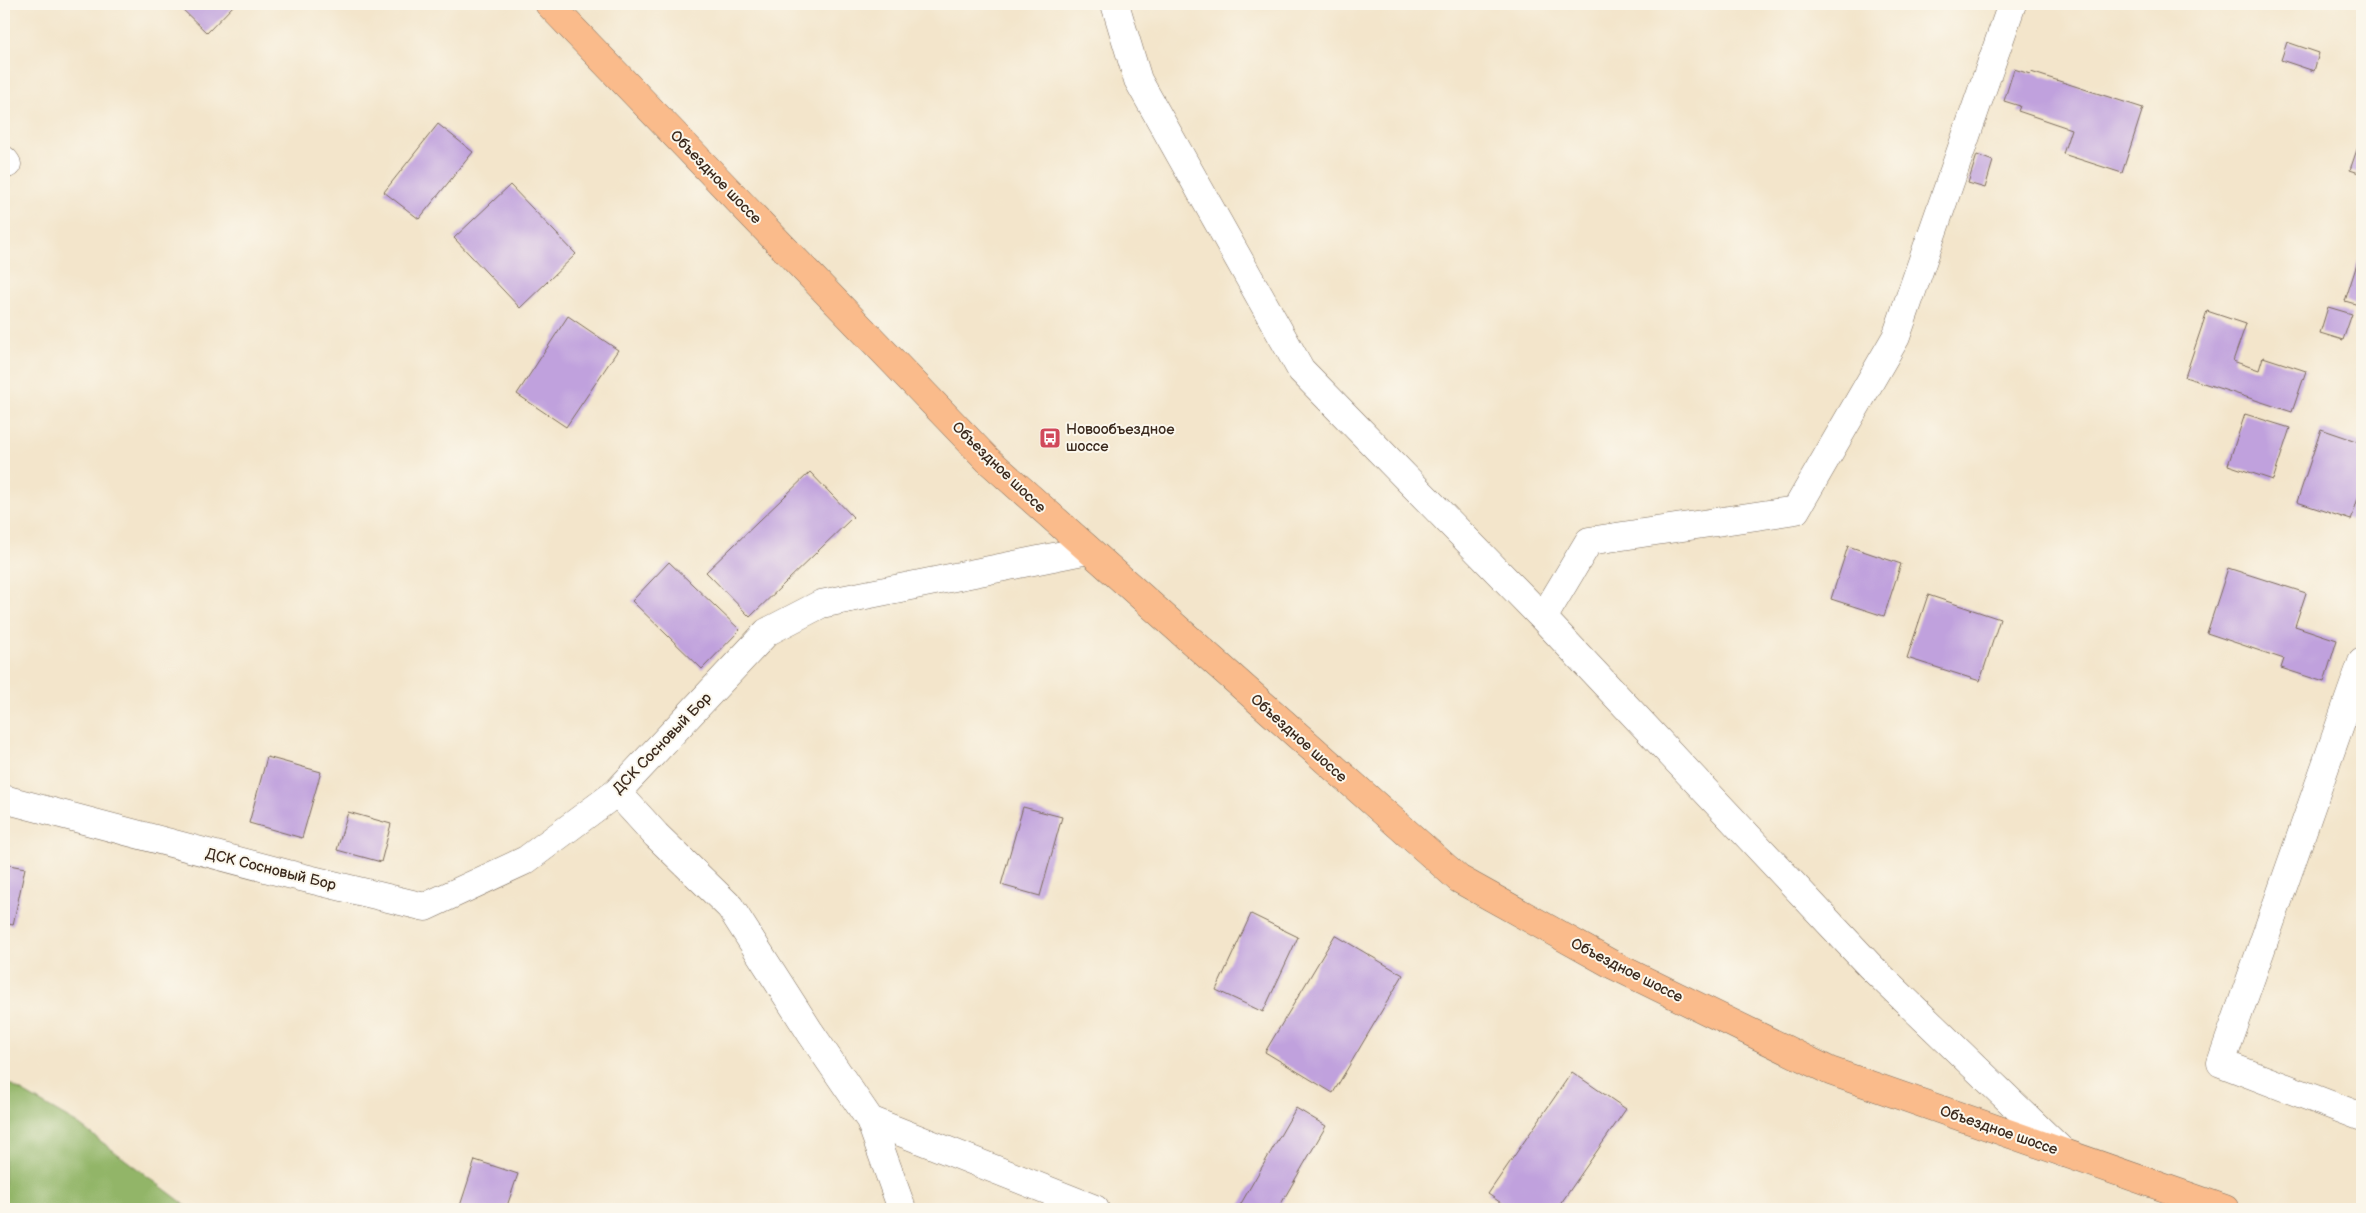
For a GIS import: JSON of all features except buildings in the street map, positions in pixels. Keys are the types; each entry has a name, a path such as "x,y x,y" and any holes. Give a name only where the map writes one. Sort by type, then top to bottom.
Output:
{"main road":[{"name":"Объездное шоссе","path":"550,4 988,460 1459,879 1615,966 1830,1071 2225,1209"}],"street":[{"path":"1116,4 1138,80 1301,370 1544,618 1870,966 2064,1153"},
{"path":"1544,618 1589,541 1796,510 1896,337 2012,4"},
{"name":"ДСК Сосновый Бор","path":"4,798 288,874 425,907 526,860 617,792 767,632 821,604 1088,550"},
{"path":"2362,662 2222,1063 2362,1117"},
{"path":"617,792 656,835 730,907 810,1032 870,1120 902,1209"},
{"path":"870,1120 1095,1209"}],"green space":[{"path":"4,1081 78,1124 191,1209 4,1209"}],"place":[{"name":"Новообъездное шоссе","path":"1050,438"}]}
